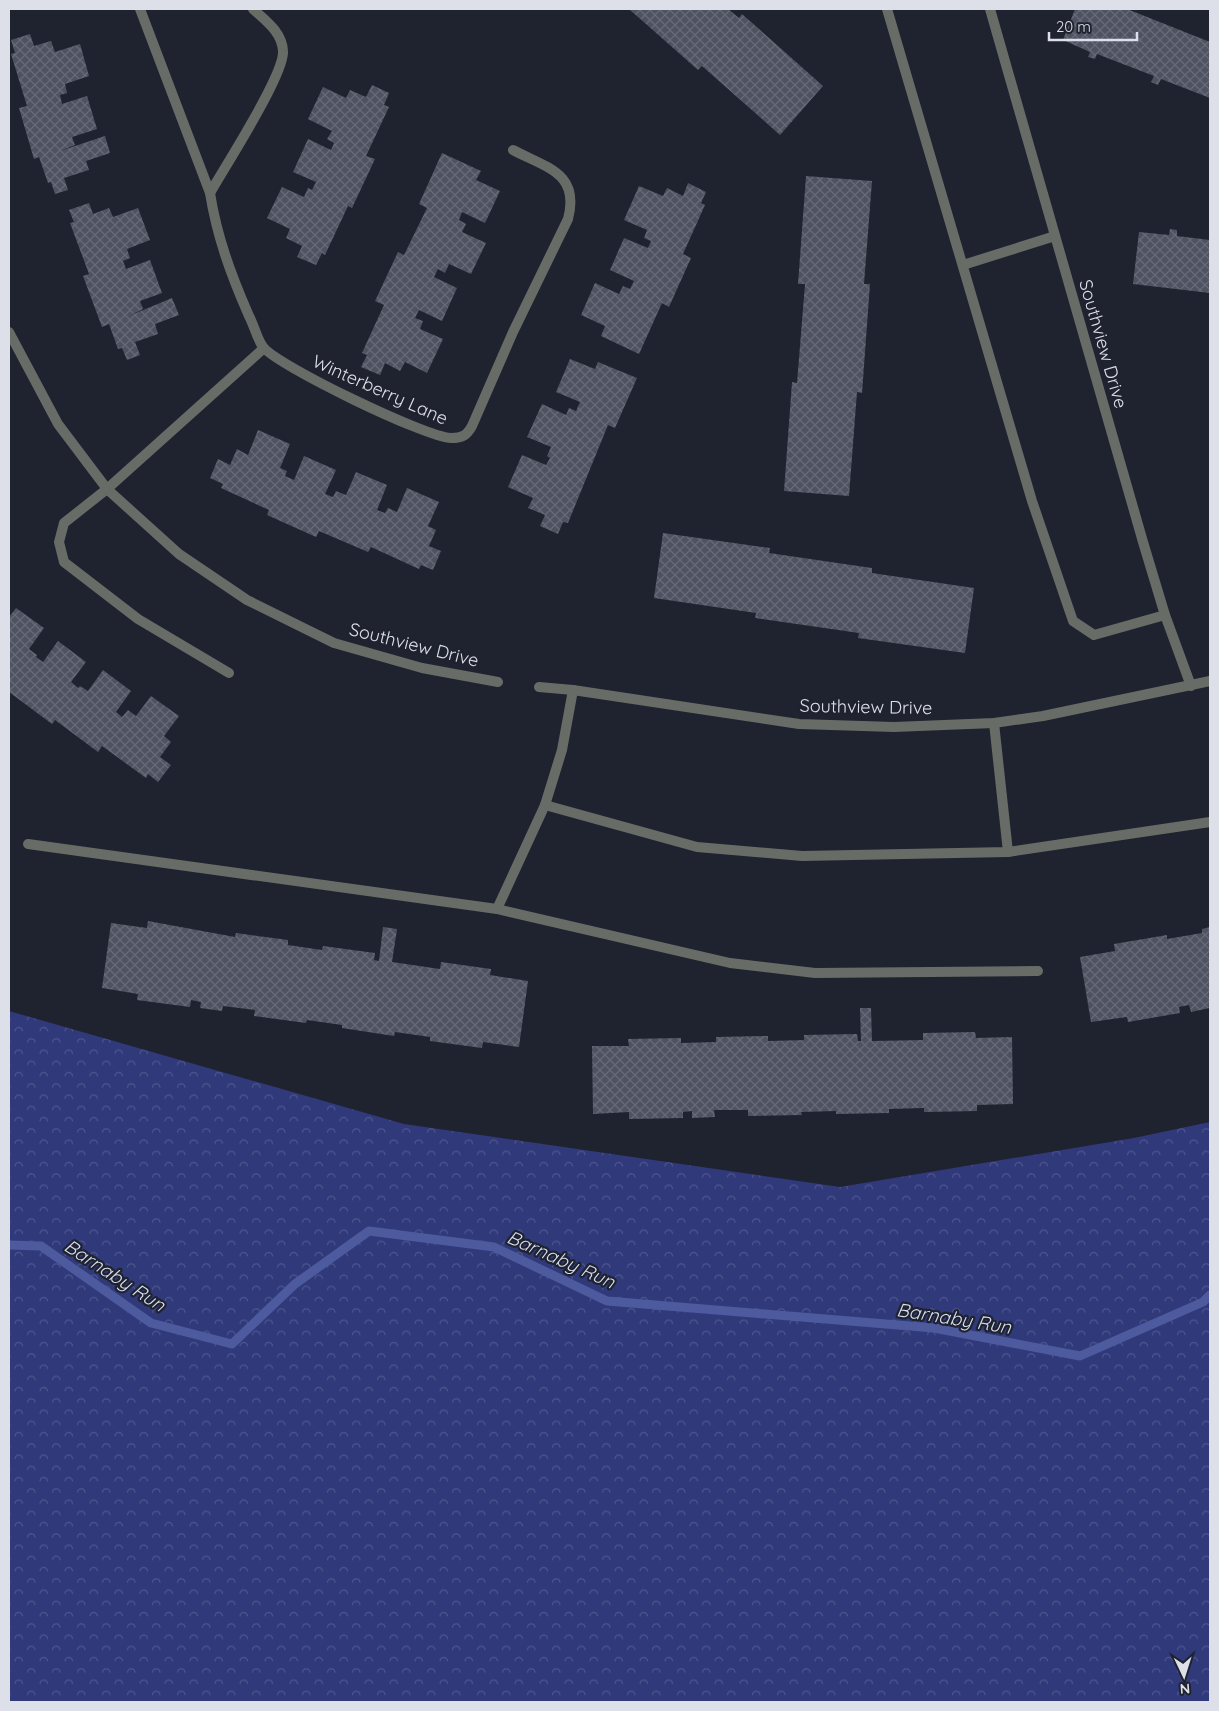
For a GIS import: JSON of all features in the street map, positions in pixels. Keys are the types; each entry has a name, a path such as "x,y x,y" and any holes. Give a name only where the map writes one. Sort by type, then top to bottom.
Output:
{"street":[{"path":"140,9 210,193 215,228 223,254 264,348 107,489 64,523 59,542 64,562 138,619 229,673"},
{"path":"210,193 275,81 284,53 280,38 272,26 253,9"},
{"path":"887,9 1032,500 1073,621 1094,635 1165,614"},
{"name":"Southview Drive","path":"990,9 1165,614 1191,686"},
{"name":"Winterberry Lane","path":"264,348 306,376 426,432 449,438 462,437 467,434 568,219 572,204 571,194 564,180 553,171 513,150"},
{"path":"963,265 1055,236"},
{"name":"Southview Drive","path":"9,332 58,424 107,489 179,554 247,600 334,642 422,668 498,682"},
{"name":"Southview Drive","path":"539,688 573,690 799,724 894,727 994,723 1043,716 1210,681"},
{"path":"497,909 545,805 562,750 573,690"},
{"path":"994,723 1008,852"},
{"path":"545,805 697,847 802,856 1008,852 1210,822"},
{"path":"28,844 497,909 730,963 815,973 1038,971"}],"green space":[{"path":"9,1011 404,1124 840,1187 1134,1138 1210,1122 1210,1702 9,1702"}],"building":[{"path":"629,9 728,9 739,18 742,14 823,86 780,135 702,66 698,70"},
{"path":"1075,9 1127,9 1210,42 1210,98 1161,79 1158,85 1151,82 1154,76 1097,54 1095,59 1088,57 1090,52 1063,40"},
{"path":"30,34 34,46 51,41 55,52 80,44 89,76 65,84 67,93 60,95 62,104 87,96 97,129 72,137 75,145 60,151 105,136 110,153 86,161 89,170 64,178 68,190 55,194 51,182 48,183 39,157 34,159 19,108 27,106 11,54 15,53 11,40"},
{"path":"372,85 389,93 384,105 389,107 366,156 375,159 352,208 348,206 325,255 322,253 316,265 297,257 302,246 286,238 290,229 267,218 282,187 304,197 308,188 312,190 316,182 293,172 308,139 331,150 334,143 327,139 332,131 308,119 323,87 346,98 350,90 366,97"},
{"path":"442,153 481,171 476,180 500,191 485,223 462,212 459,220 466,224 462,232 486,243 471,274 449,264 445,273 438,269 434,277 457,288 442,321 419,310 415,318 423,321 420,329 443,339 427,373 405,362 400,371 385,363 380,375 361,367 367,355 362,353 384,305 375,301 398,252 404,255 427,208 419,204"},
{"path":"806,176 872,181 864,284 870,284 862,393 857,392 849,496 784,491 792,382 797,383 805,284 798,284"},
{"path":"688,183 706,192 701,203 705,205 683,254 691,258 669,307 662,303 639,354 601,336 605,326 581,315 595,283 619,294 623,286 630,289 634,281 610,270 624,238 648,248 651,241 644,238 647,230 624,220 639,186 663,196 667,188 683,196"},
{"path":"89,203 93,214 109,208 113,217 138,208 150,240 127,249 130,258 123,261 126,269 150,260 162,293 140,301 143,309 129,316 172,298 179,315 155,324 158,334 135,342 140,355 127,360 122,348 118,349 109,324 102,327 83,276 89,274 70,223 74,222 69,210"},
{"path":"1170,229 1177,230 1177,236 1210,240 1210,293 1133,284 1139,232 1169,235"},
{"path":"570,359 595,369 598,362 637,378 615,428 608,425 568,523 563,522 558,534 540,526 545,515 528,508 533,498 508,487 522,455 546,465 550,458 547,456 551,447 527,437 542,404 566,415 569,408 576,411 580,402 556,392"},
{"path":"258,430 290,444 280,468 287,471 285,476 294,480 304,456 336,470 325,494 333,497 336,491 346,495 356,472 387,485 377,510 385,513 388,508 397,512 407,488 439,502 428,526 436,530 429,546 441,551 433,570 421,565 419,569 371,547 368,552 319,531 316,537 267,515 269,510 221,488 223,484 210,478 218,459 230,465 237,449 248,455"},
{"path":"663,533 770,548 769,553 872,568 872,573 974,588 965,653 858,638 859,633 755,618 756,613 654,598"},
{"path":"16,608 44,628 29,649 37,655 36,657 43,662 58,641 86,662 71,682 78,688 80,686 88,691 103,670 131,691 116,712 122,717 128,710 136,716 151,696 179,716 164,736 171,742 160,757 171,765 158,782 148,774 146,778 102,746 98,752 55,720 52,724 9,692 9,617"},
{"path":"148,921 235,937 236,933 288,940 288,945 322,950 323,946 375,953 374,960 379,961 383,927 397,929 392,962 440,969 441,962 491,969 490,975 528,981 519,1047 483,1042 482,1048 430,1041 430,1037 395,1032 394,1036 342,1028 342,1025 307,1020 306,1023 254,1016 255,1010 223,1006 222,1011 200,1008 201,1002 191,1000 190,1007 137,1000 138,994 102,988 111,923 147,928"},
{"path":"1210,927 1210,1008 1191,1012 1189,1005 1179,1007 1180,1013 1128,1022 1127,1017 1091,1022 1080,957 1115,951 1114,944 1167,935 1167,939 1202,933 1202,929"},
{"path":"860,1008 871,1008 872,1041 923,1040 923,1033 975,1032 976,1038 1012,1037 1013,1104 977,1105 977,1111 924,1112 924,1108 889,1109 889,1113 836,1114 836,1111 801,1112 802,1115 748,1116 748,1110 714,1110 715,1117 692,1118 692,1111 683,1112 683,1118 629,1119 629,1112 593,1114 592,1046 629,1046 628,1039 681,1038 681,1043 716,1042 716,1037 768,1036 768,1041 804,1040 804,1035 857,1034 858,1041 861,1041"}],"waterway":[{"name":"Barnaby Run","path":"9,1245 41,1246 151,1323 232,1344 295,1284 369,1231 494,1247 607,1301 934,1328 1080,1356 1203,1302 1210,1295"}]}
